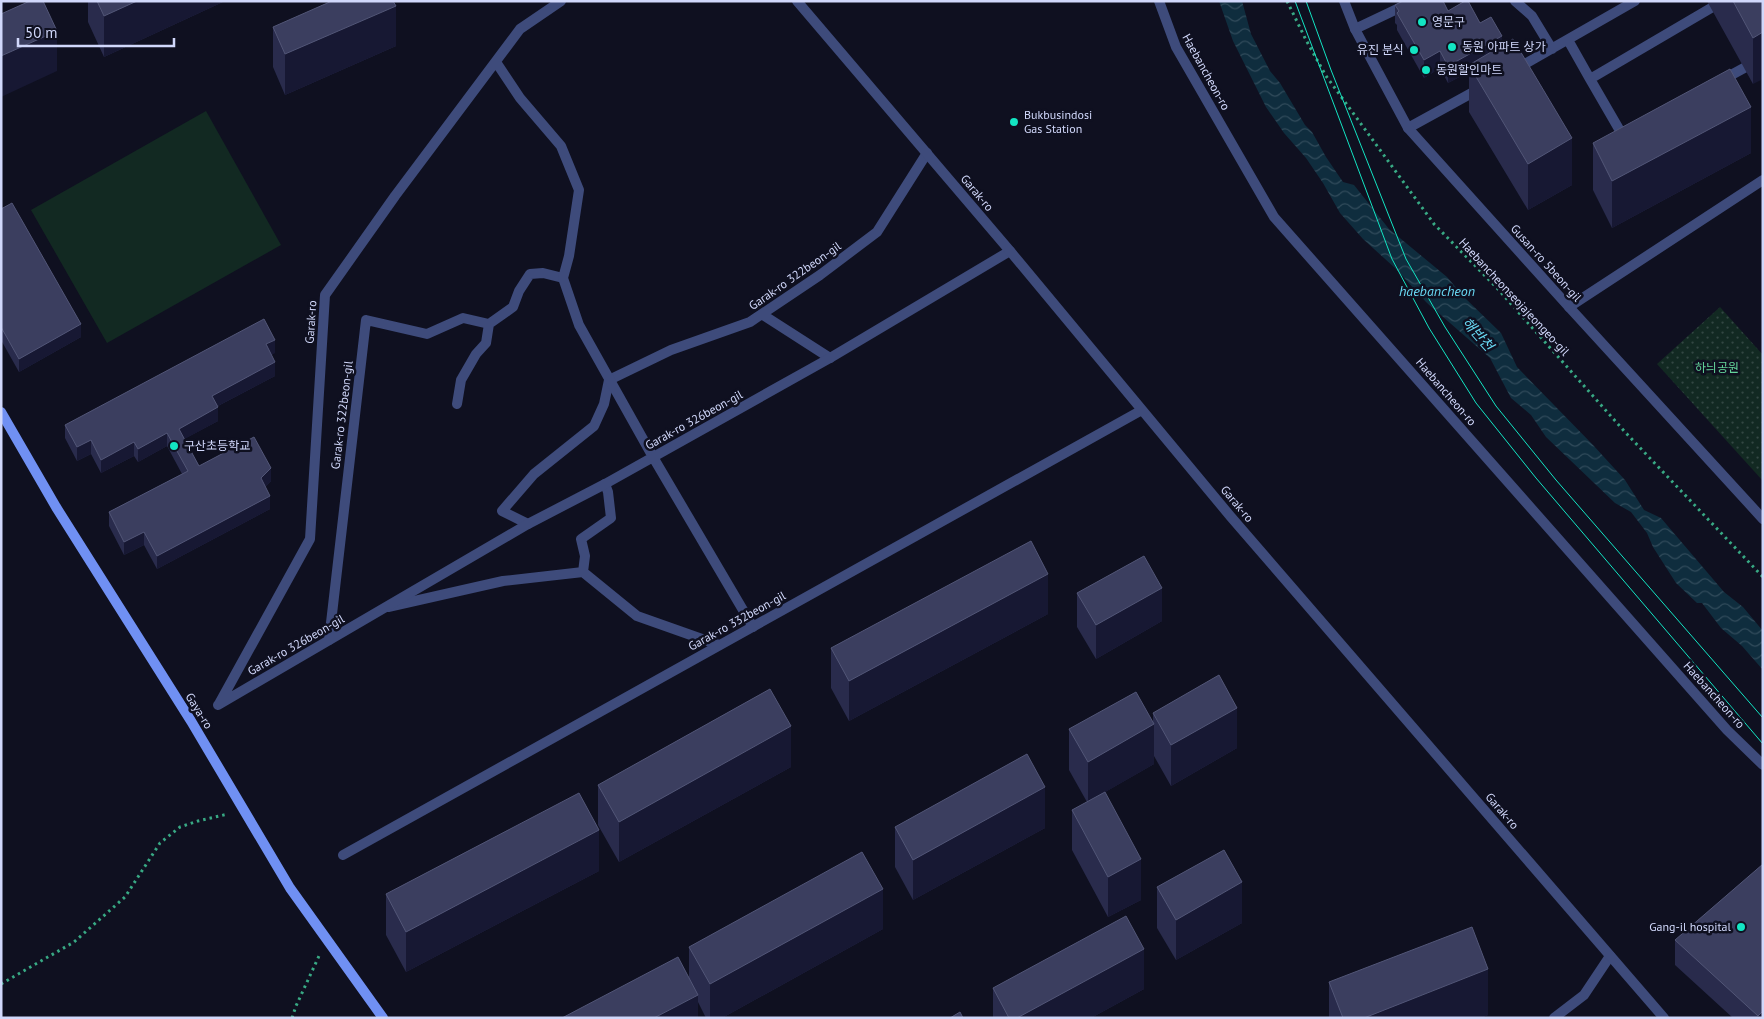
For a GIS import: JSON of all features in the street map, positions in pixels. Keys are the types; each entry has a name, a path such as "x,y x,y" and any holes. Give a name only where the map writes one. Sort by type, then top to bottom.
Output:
{"main road":[{"name":"Gaya-ro","path":"1,412 56,507 191,721 290,888 382,1018"}],"street":[{"name":"Garak-ro","path":"218,705 310,539 325,295 395,196 520,29 561,1"},
{"name":"Garak-ro","path":"797,1 1010,251 1238,525 1664,1018"},
{"name":"Haebancheon-ro","path":"1159,1 1176,47 1274,217 1721,723 1763,765"},
{"name":"Gusan-ro 5beon-gil","path":"1344,1 1355,29 1408,128 1763,519"},
{"path":"1355,29 1414,1"},
{"path":"1515,1 1532,16 1552,49"},
{"path":"1510,72 1634,1"},
{"path":"1590,79 1723,1"},
{"path":"1568,40 1623,136 1640,126"},
{"path":"1709,88 1760,57"},
{"path":"496,62 520,98 561,146 579,190 569,256 563,278 579,325 653,457 753,627"},
{"path":"1408,128 1484,86"},
{"name":"Garak-ro 322beon-gil","path":"609,380 671,350 750,322 820,275 877,232 927,153"},
{"path":"1569,307 1763,180"},
{"name":"Garak-ro 326beon-gil","path":"218,705 528,524 605,484 830,358 1010,251"},
{"path":"457,404 461,380 476,354 486,343 489,324 513,306 518,291 530,274 542,273 563,278"},
{"path":"763,315 830,358"},
{"name":"Garak-ro 322beon-gil","path":"329,640 366,320 427,334 463,318 489,324"},
{"path":"528,524 502,510 534,474 594,426 604,404 609,380"},
{"name":"Garak-ro 332beon-gil","path":"343,855 1142,410"},
{"path":"605,484 608,492 611,518 581,539 585,556 583,572 637,616 719,645"},
{"name":"Garak-ro 326beon-gil","path":"388,607 503,581 583,572"},
{"path":"1554,1018 1584,995 1610,956"}],"path":[{"name":"Haebancheonseojajeongeo-gil","path":"1286,1 1326,76 1434,224 1496,287 1625,432 1763,577"},
{"path":"1,984 74,942 125,897 160,843 180,828 198,821 244,811"},
{"path":"292,1018 327,939"}],"green space":[{"path":"206,111 281,245 107,343 31,210"},
{"name":"하늬공원","path":"1720,307 1763,355 1763,481 1657,364"}],"water":[{"name":"haebancheon","path":"1219,1 1242,1 1251,34 1270,71 1280,83 1343,182 1354,185 1389,229 1447,277 1465,298 1501,333 1517,367 1625,480 1644,510 1661,518 1724,592 1743,607 1763,631 1763,670 1742,646 1721,628 1702,603 1697,603 1676,583 1653,547 1647,533 1631,512 1615,503 1546,437 1531,415 1511,398 1490,358 1426,302 1395,268 1363,239 1340,213 1306,158 1284,133 1266,107 1233,41"}],"building":[{"path":"30,1 43,1 57,31 1,56 1,14"},
{"path":"97,1 137,1 104,16"},
{"path":"332,1 393,1 396,6 285,54 273,27"},
{"name":"동원 아파트 상가","path":"1403,1 1443,1 1448,11 1468,1 1480,23 1491,17 1502,36 1448,66 1440,51 1424,60 1397,13 1399,11 1395,5"},
{"path":"1733,1 1763,1 1763,32 1753,38"},
{"path":"1513,39 1572,138 1528,164 1469,65"},
{"path":"1730,69 1751,107 1612,181 1593,143"},
{"path":"12,203 81,324 19,359 1,327 1,209"},
{"path":"264,319 275,340 266,344 275,362 212,396 218,407 179,429 199,466 254,437 271,468 261,478 270,496 157,556 144,532 124,542 109,512 188,471 167,433 138,449 134,442 101,460 91,440 77,447 65,425"},
{"path":"1031,541 1048,574 849,681 831,648"},
{"path":"1144,556 1162,588 1096,625 1077,593"},
{"path":"1219,675 1237,708 1171,745 1153,713"},
{"path":"770,689 791,726 619,822 598,785"},
{"path":"1136,692 1154,724 1088,762 1069,729"},
{"path":"1027,754 1045,787 913,860 895,827"},
{"path":"1105,792 1141,859 1108,877 1072,810"},
{"path":"579,793 599,830 406,932 386,894"},
{"path":"1224,850 1242,882 1176,920 1157,887"},
{"path":"862,852 883,889 710,984 689,947"},
{"name":"Gang-il hospital","path":"1763,864 1763,1011 1758,1016 1675,940"},
{"path":"1126,916 1144,949 1017,1018 1009,1018 993,988"},
{"path":"1472,927 1488,969 1364,1018 1343,1018 1329,982"},
{"path":"678,957 698,995 654,1018 562,1018"},
{"path":"960,1012 963,1018 950,1018"}],"tram line":[{"path":"1295,1 1392,259 1429,328 1476,403 1536,478 1763,744"},
{"path":"1306,1 1331,70 1406,259 1445,327 1496,406 1556,480 1763,718"}],"place":[{"name":"영문구","path":"1422,22"},
{"name":"동원 아파트 상가","path":"1452,47"},
{"name":"유진 분식","path":"1414,50"},
{"name":"동원할인마트","path":"1426,70"},
{"name":"Bukbusindosi Gas Station","path":"1014,122"},
{"name":"구산초등학교","path":"174,446"},
{"name":"Gang-il hospital","path":"1741,927"}],"water label":[{"name":"해반천","path":"1478,334"}]}
